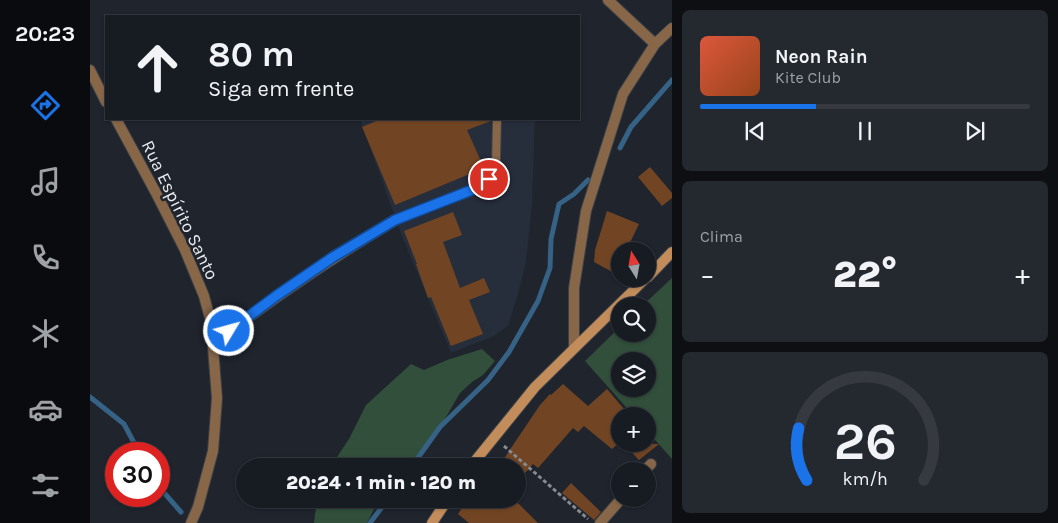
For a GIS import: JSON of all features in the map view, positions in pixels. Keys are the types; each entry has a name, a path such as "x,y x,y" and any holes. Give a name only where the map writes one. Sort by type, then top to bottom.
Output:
{"main road":[{"path":"656,268 672,252"},
{"path":"477,458 534,387 636,288"},
{"path":"432,523 442,508"}],"street":[{"path":"608,0 655,44"},
{"path":"574,348 574,288 586,211 623,94 655,44 672,28"},
{"path":"90,70 105,100"},
{"name":"Rua Espírito Santo","path":"117,120 156,192 195,273 211,322 217,398 213,452 198,508 191,523"},
{"path":"214,343 276,296 333,257 395,220"},
{"path":"600,523 614,507"}],"lane":[{"path":"395,220 477,188 489,179 496,162 497,120"}],"path":[{"path":"494,437 593,523"}],"shaded area":[{"path":"360,120 535,120 532,205 526,262 508,326 494,336 451,353 401,234"}],"green space":[{"path":"672,278 672,459 656,441 656,407 626,407 617,397 656,397 656,352 611,352 611,390 585,361 611,336 611,342 656,342 656,297 652,297"},
{"path":"482,349 495,361 483,375 460,393 428,448 419,458 336,458 349,439 366,405 411,364 424,370 447,360"},
{"path":"316,508 374,508 367,523 314,523"}],"building":[{"path":"379,120 491,120 467,130 484,168 395,205 362,127"},
{"path":"650,167 672,193 672,198 662,206 638,177"},
{"path":"607,211 639,224 630,242 611,242 611,271 594,262 595,250"},
{"path":"453,212 462,235 443,242 460,288 484,278 490,292 469,300 483,334 451,346 431,297 428,298 404,231"},
{"path":"563,384 588,406 607,389 611,397 614,397 622,407 611,407 611,448 584,426 578,432 573,428 538,468 533,464 526,472 526,458 504,458 540,405"},
{"path":"632,452 649,452 639,460"},
{"path":"571,483 601,512 594,520 562,493"},
{"path":"462,508 523,508 538,523 469,523 458,514"}],"waterway":[{"path":"620,148 631,127 672,80"},
{"path":"418,458 440,427 488,380 509,352 538,301 550,268 551,239 559,204 574,194 588,180"},
{"path":"90,397 124,424 134,442"},
{"path":"170,500 181,512"},
{"path":"370,523 381,508"}],"route":[{"path":"229,331 333,257 395,220 477,188 489,179"}]}
